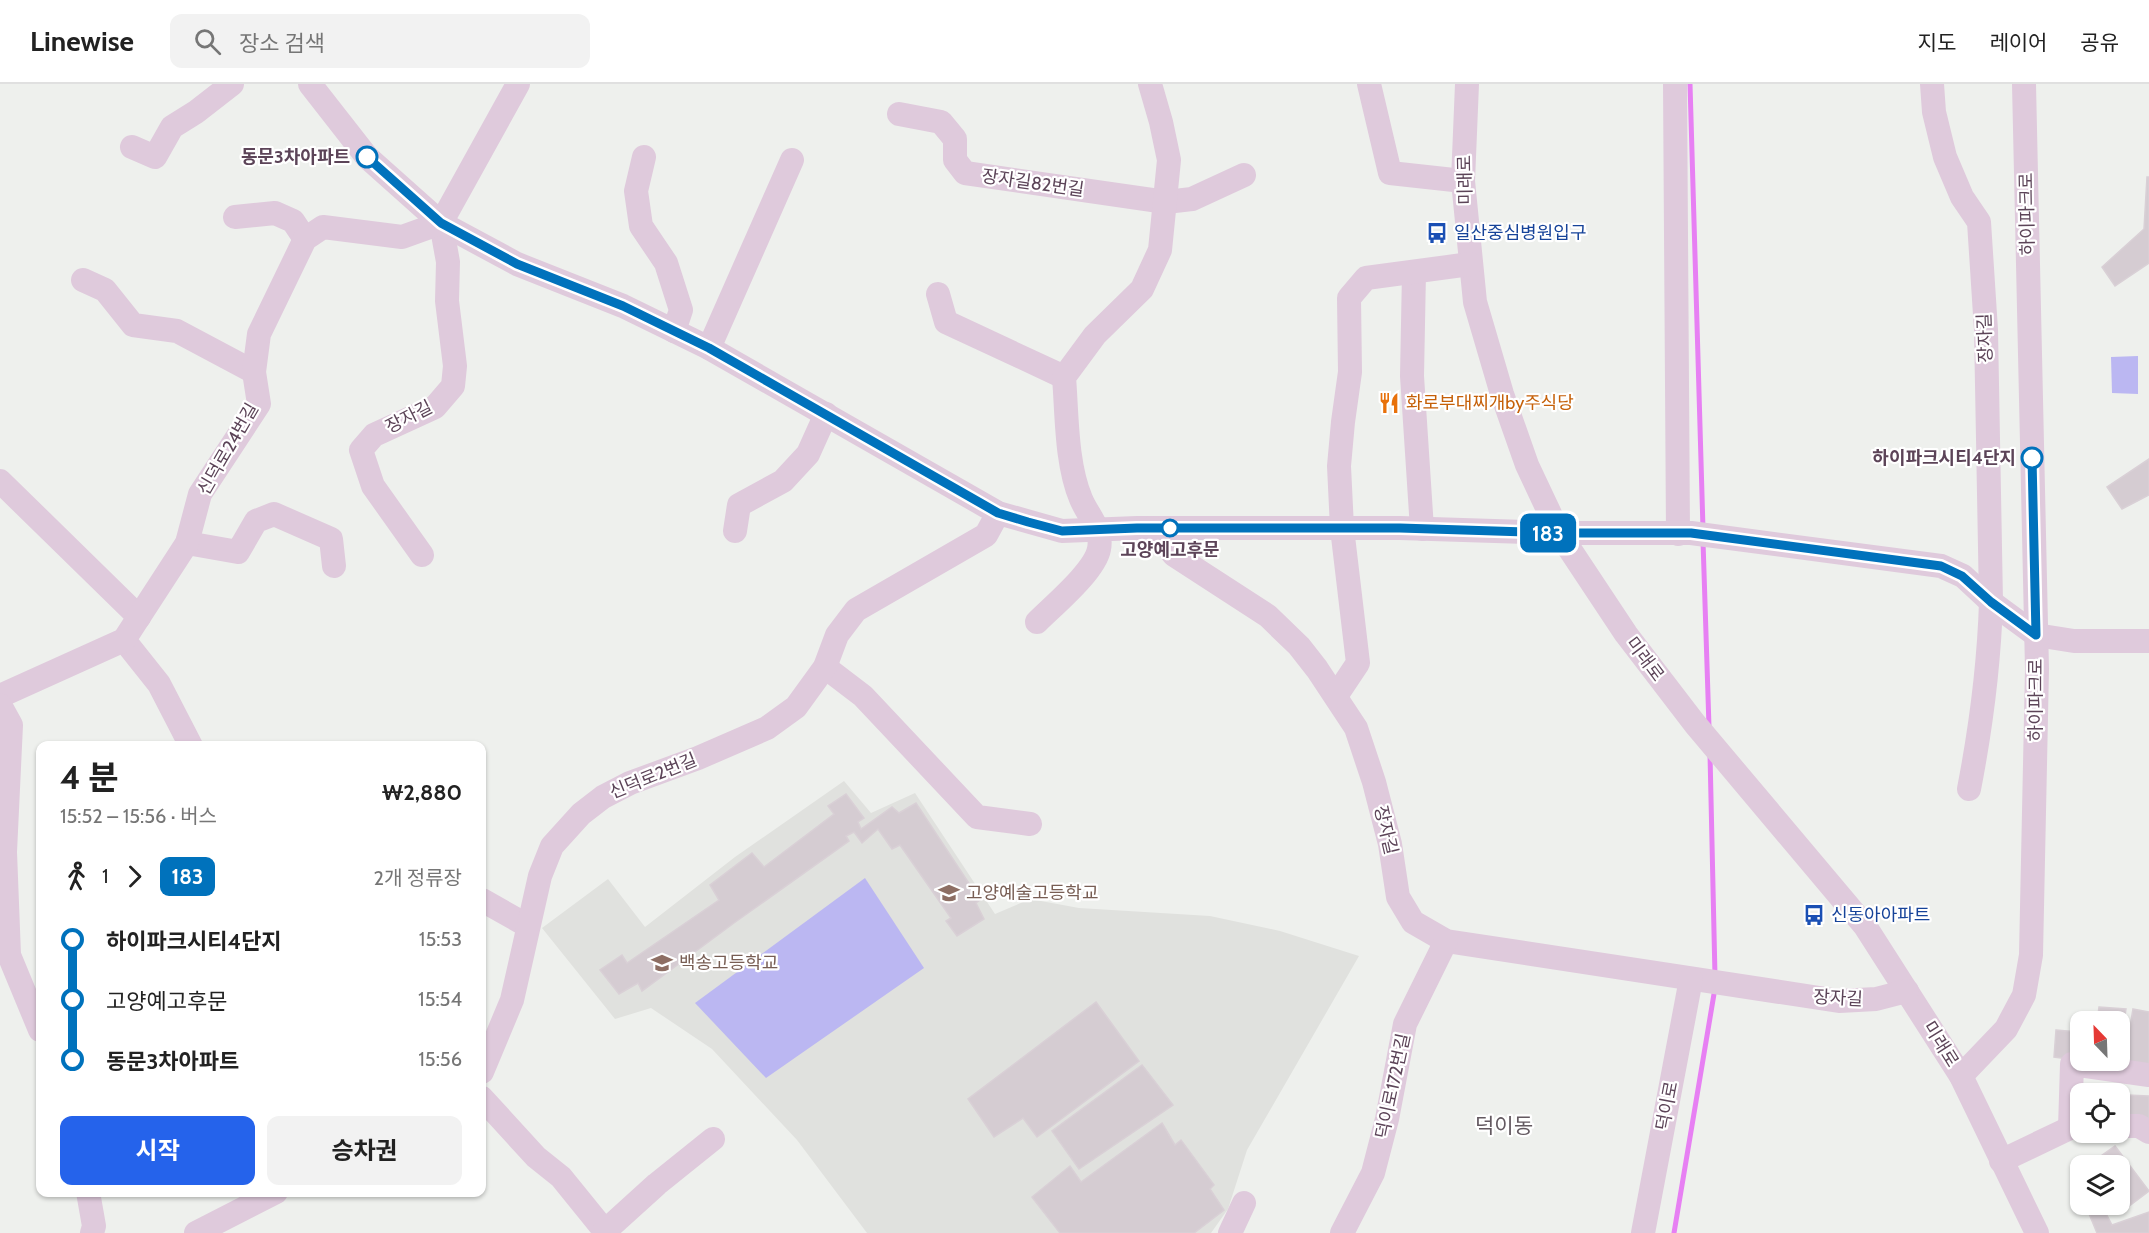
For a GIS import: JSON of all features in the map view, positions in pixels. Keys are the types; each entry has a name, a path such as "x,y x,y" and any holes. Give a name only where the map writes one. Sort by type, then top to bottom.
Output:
{"street":[{"path":"132,147 155,157 172,127 232,84"},
{"path":"310,84 367,157 441,223 517,264 623,306 709,348 998,513 1062,531 1098,528 1342,528 1559,533 1684,533 1941,566 1962,576 1991,602 2036,635 2073,641 2149,641"},
{"path":"235,217 275,213 293,221 305,239 323,227 402,237 441,223 518,84"},
{"path":"1037,622 1087,572 1099,550 1098,528 1080,498 1072,464 1064,377 1095,334 1142,289 1160,250 1168,160 1161,122 1150,84"},
{"path":"1370,84 1390,173 1463,181"},
{"name":"미래로","path":"1467,84 1463,181 1475,302 1502,394 1527,465 1559,533 1626,634 1695,724 1865,926 1961,1076 2037,1233"},
{"path":"1675,84 1684,533"},
{"name":"장자길","path":"1932,84 1934,112 1945,157 1962,198 1979,222 1986,330 1990,644 1980,733 1969,789"},
{"name":"하이파크로","path":"1961,1076 2006,1029 2024,995 2031,954 2037,669 2024,84"},
{"name":"장자길82번길","path":"899,114 941,122 955,139 955,160 964,173 1166,202 1192,199 1244,175"},
{"path":"644,158 636,191 641,226 666,263 681,310 674,331"},
{"path":"709,348 792,160"},
{"name":"장자길","path":"422,555 373,486 361,450 374,435 435,407 453,386 455,366 447,302 448,262 441,223"},
{"name":"신덕로24번길","path":"124,640 187,543 200,494 259,404 254,372 259,334 305,239"},
{"path":"1336,696 1358,663 1342,528 1339,466 1350,372 1349,298 1366,278 1470,264"},
{"path":"1414,272 1412,376 1422,529"},
{"path":"83,280 105,290 133,325 177,331 254,372"},
{"path":"938,294 946,322 1064,377"},
{"path":"735,531 739,505 783,481 808,454 826,414"},
{"path":"0,481 139,617"},
{"name":"신덕로2번길","path":"486,1062 512,1000 540,876 552,846 580,814 603,797 630,783 698,758 767,728 796,707 825,667 837,635 856,610 986,535 998,513"},
{"path":"187,543 238,552 256,521 274,514 331,539 334,566"},
{"name":"장자길","path":"1152,528 1174,555 1268,616 1299,646 1336,696 1356,728 1374,782 1390,844 1398,897 1413,922 1446,940 1839,1001 1876,999 1907,991"},
{"path":"0,696 124,640 159,684 188,741"},
{"path":"825,667 863,696 977,817 1030,824"},
{"path":"0,705 11,725 5,852 9,954 36,1020"},
{"path":"486,902 528,926"},
{"name":"덕이로172번길","path":"1342,1233 1373,1173 1387,1119 1406,1024 1446,940"},
{"name":"덕이로","path":"1644,1233 1697,979"},
{"path":"2073,1083 2072,1064 2149,1075"},
{"path":"486,1102 536,1156 561,1177 604,1231 713,1138"},
{"path":"2130,1126 2139,1126 2149,1132"},
{"path":"2001,1161 2070,1130"},
{"path":"89,1197 94,1226 92,1233"},
{"path":"196,1233 266,1197"},
{"path":"1230,1233 1244,1203"}],"shaded area":[{"path":"2138,356 2138,394 2112,393 2111,357"},
{"path":"844,781 871,813 915,793 995,914 1030,899 1079,908 1210,916 1280,931 1359,956 1247,1150 1228,1209 1211,1233 867,1233 797,1140 712,1049 651,1008 615,1019 542,928 608,879 645,927 735,857"},
{"path":"865,878 924,968 766,1078 695,1003"}],"building":[{"path":"2147,177 2149,177 2149,263 2115,286 2102,267 2144,229"},
{"path":"2149,459 2149,495 2122,509 2107,487"},
{"path":"846,794 864,818 858,822 861,829 892,807 899,813 916,803 980,900 976,903 984,919 957,936 946,921 951,918 900,845 892,849 878,829 862,843 854,832 846,836 849,841 642,991 638,983 619,994 600,970 622,955 627,963 719,900 710,885 752,853 764,867 834,814 828,806"},
{"path":"1096,1002 1139,1061 1037,1137 1023,1118 994,1137 968,1099"},
{"path":"2099,1007 2126,1009 2126,1011 2098,1011"},
{"path":"2133,1009 2149,1012 2149,1068 2130,1063 2130,1027"},
{"path":"2056,1030 2070,1031 2070,1059 2054,1057"},
{"path":"1142,1065 1173,1105 1079,1169 1052,1131"},
{"path":"2130,1095 2149,1096 2149,1120 2130,1119"},
{"path":"1162,1123 1175,1145 1181,1140 1214,1185 1210,1189 1224,1210 1194,1233 1060,1233 1032,1197 1070,1166 1081,1182"},
{"path":"2115,1146 2122,1155 2102,1155"},
{"path":"2130,1166 2149,1191 2130,1205"},
{"path":"2149,1212 2149,1233 2097,1233 2090,1215 2107,1215 2112,1225"}],"waterway":[{"path":"1690,84 1703,529"},
{"path":"1703,541 1709,727"},
{"path":"1710,754 1715,976"},
{"path":"1674,1233 1715,988"}],"bus line":[{"name":"183","path":"367,157 441,223 517,264 623,306 709,348 998,513 1062,531 1098,528 1400,528 1559,533 1691,533 1941,566 1962,576 1991,602 2036,635 2032,458"}],"place":[{"name":"동문3차아파트","path":"367,157"},
{"name":"일산중심병원입구","path":"1437,233"},
{"name":"화로부대찌개by주식당","path":"1389,403"},
{"name":"하이파크시티4단지","path":"2032,458"},
{"name":"고양예고후문","path":"1170,528"},
{"name":"고양예술고등학교","path":"949,893"},
{"name":"신동아아파트","path":"1814,915"},
{"name":"백송고등학교","path":"662,963"}],"district":[{"name":"덕이동","path":"1504,1125"}]}
